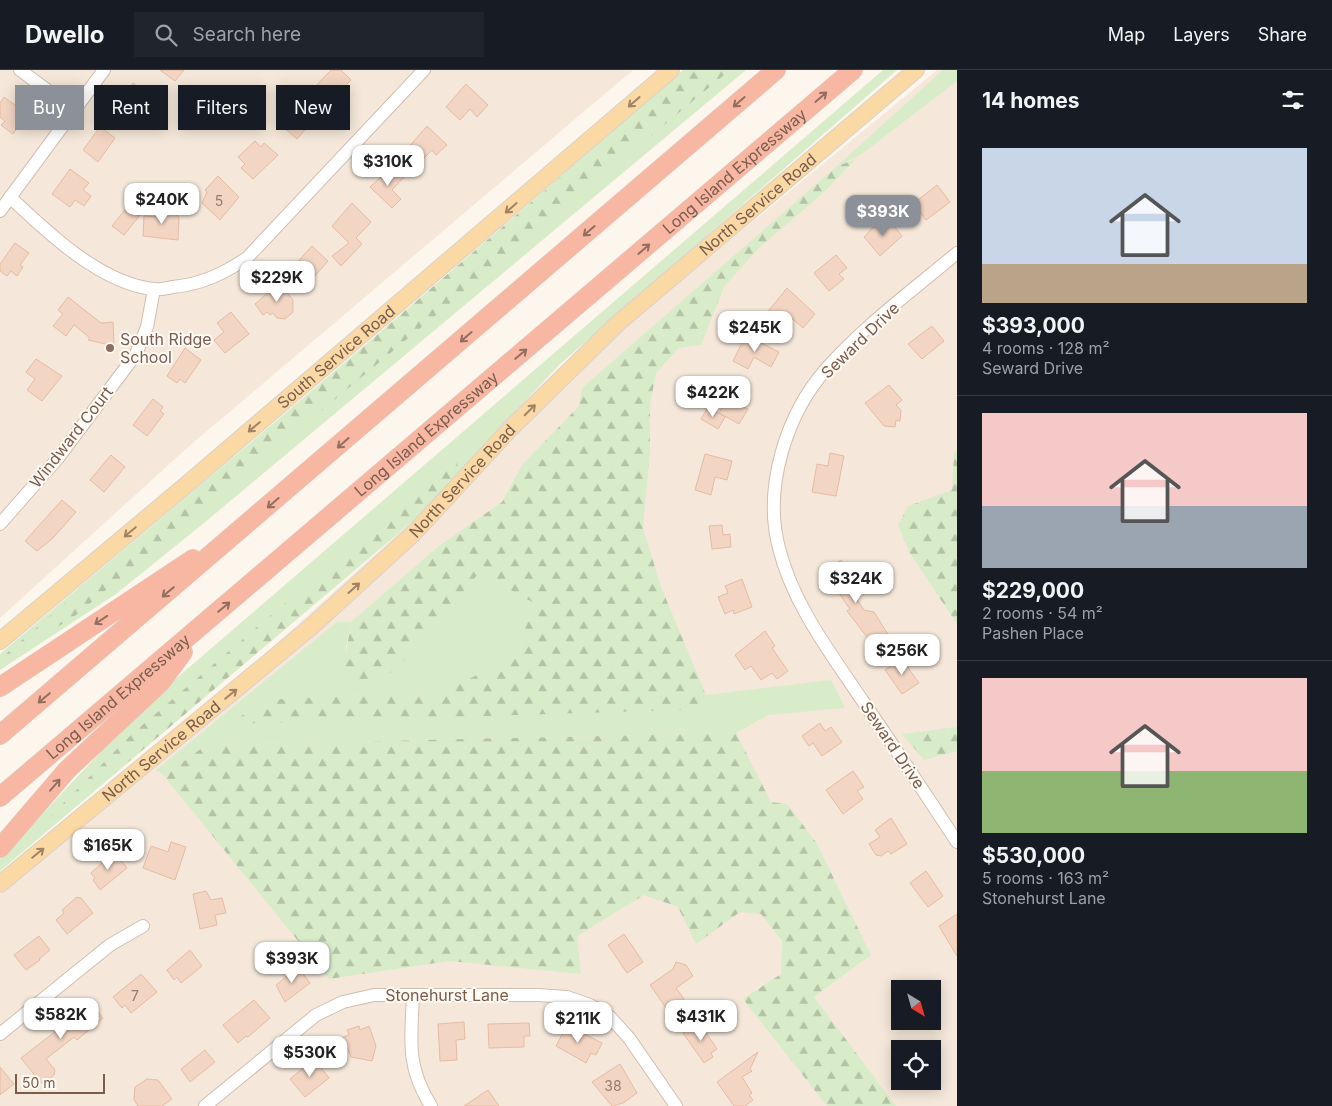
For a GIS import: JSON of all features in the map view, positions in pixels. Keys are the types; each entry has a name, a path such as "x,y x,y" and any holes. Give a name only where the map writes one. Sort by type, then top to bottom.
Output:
{"highway":[{"path":"0,735 776,70"},
{"name":"Long Island Expressway","path":"0,798 853,70"},
{"path":"0,687 154,582 245,527"},
{"path":"0,848 67,770 161,682 200,628"}],"main road":[{"name":"South Service Road","path":"0,641 207,467 671,70"},
{"name":"North Service Road","path":"0,884 311,627 414,534 511,428 617,324 916,70"}],"street":[{"path":"20,70 40,85"},
{"path":"84,97 104,70"},
{"path":"10,198 40,226 84,260 111,277 154,290 190,285 219,276 247,258 424,70"},
{"path":"0,211 59,130"},
{"name":"Seward Drive","path":"957,252 871,326 826,369 798,410 779,458 774,502 778,547 793,588 814,628 957,842"},
{"name":"Windward Court","path":"0,524 58,458 136,354 147,327 154,290"},
{"path":"0,1034 110,945 142,926"},
{"name":"Stonehurst Lane","path":"205,1106 316,1015 343,1002 374,995 538,994 567,997 590,1005 610,1017 629,1038 676,1106"},
{"path":"413,996 410,1053 421,1091 430,1106"}],"shaded area":[{"path":"0,70 633,70 187,448 0,618"},
{"path":"937,70 957,70 957,1106 0,1106 0,894 644,311"}],"green space":[{"path":"683,70 746,70 204,523 116,594 0,670 0,654 385,329"},
{"path":"685,70 730,70 76,615 0,664 0,659"},
{"path":"883,70 897,70 559,365 415,519 0,871 0,859 142,708"},
{"path":"943,70 957,70 957,81 859,156 837,166"},
{"path":"856,159 823,193 760,247 724,287 701,345 679,348 656,373 650,405 650,452 643,528 661,587 712,709 229,724 265,700 447,691 517,653 534,603 479,573 397,669 378,680 342,679 351,622 439,546 502,502 522,465 579,406 582,388 837,166"},
{"path":"957,450 957,624 909,552 898,525 908,506 952,490 954,454"},
{"path":"458,451 457,474 415,519 0,871 0,867 132,734 333,562"},
{"path":"479,573 534,603 517,653 447,691 265,700 230,723 712,709 706,695 831,680 845,708 768,715 736,733 206,745 164,776 156,770 337,622 351,622 345,651 397,669"},
{"path":"957,727 957,751 924,760 902,734"},
{"path":"736,733 771,802 787,804 816,842 871,955 814,997 896,1106 827,1106 743,999 781,974 782,941 761,914 740,912 696,944 678,907 644,895 577,936 581,974 449,961 329,979 164,776 206,745"}],"building":[{"path":"160,70 184,70 175,81"},
{"path":"331,70 341,70 351,80 346,85 317,85"},
{"path":"466,84 488,105 477,117 470,109 460,120 446,107"},
{"path":"4,97 15,105 16,130 13,134 1,125 5,121 0,117 0,103"},
{"path":"427,126 447,145 436,155 432,150 420,162 407,149"},
{"path":"98,130 104,130 115,138 98,162 83,150"},
{"path":"287,130 305,130 297,139"},
{"path":"255,141 261,147 264,143 278,155 253,179 241,168 245,164 238,157"},
{"path":"393,166 404,177 392,190 401,199 392,208 370,187"},
{"path":"70,169 89,183 83,190 91,196 84,206 75,200 70,207 52,194"},
{"path":"218,176 239,197 220,220 202,203 207,192 205,190"},
{"path":"937,185 950,202 926,220 915,206 920,202 918,200"},
{"path":"352,203 371,222 356,238 362,244 341,266 332,256 349,243 332,226"},
{"path":"128,206 140,215 124,235 112,226"},
{"path":"162,208 172,208 179,218 178,240 143,236 144,216 158,217 158,211"},
{"path":"880,220 884,226 890,221 902,236 880,256 864,237"},
{"path":"15,243 29,253 20,265 23,267 17,276 11,271 7,276 0,271 0,264"},
{"path":"312,246 328,261 313,278 310,275 306,280 292,268"},
{"path":"836,255 847,268 839,274 844,279 829,291 814,273"},
{"path":"279,283 293,300 293,312 285,319 277,318 273,313 270,315 267,312 263,315 255,304"},
{"path":"787,288 815,314 803,328 787,314 779,324 766,314"},
{"path":"68,297 101,323 113,322 114,346 88,340 90,338 74,325 66,336 53,326 63,314 58,310"},
{"path":"231,312 249,334 225,353 214,340 224,332 217,323"},
{"path":"932,326 944,341 922,359 908,344"},
{"path":"746,335 779,352 771,367 754,357 748,369 733,361"},
{"path":"185,348 201,360 185,383 180,379 177,383 167,376"},
{"path":"36,359 62,376 42,401 27,390 35,379 26,372"},
{"path":"889,385 902,400 896,405 901,410 900,421 896,420 895,427 884,426 865,403"},
{"path":"733,388 747,396 741,406 748,409 739,424 719,413"},
{"path":"153,399 163,407 160,411 164,414 147,436 133,425"},
{"path":"708,407 725,417 718,429 701,419"},
{"path":"830,453 844,456 836,496 812,492 817,464 828,466"},
{"path":"705,454 732,461 727,480 715,477 711,495 695,490"},
{"path":"111,455 125,467 104,492 90,480"},
{"path":"62,500 76,512 53,538 37,551 25,541"},
{"path":"722,525 723,535 730,534 731,547 712,549 709,526"},
{"path":"841,560 857,585 850,590 864,610 874,612 889,636 874,646 847,611 850,609 824,572"},
{"path":"742,579 752,607 734,614 733,610 725,614 718,597 728,593 725,586"},
{"path":"765,631 775,646 772,648 788,671 777,679 772,673 761,680 751,666 745,670 735,655"},
{"path":"902,659 919,683 902,694 885,670"},
{"path":"820,723 825,731 831,727 842,742 822,756 813,743 809,746 802,736"},
{"path":"853,771 864,787 857,791 863,799 843,814 826,790"},
{"path":"891,818 907,844 891,854 888,851 881,856 876,855 869,844 880,837 875,830"},
{"path":"171,842 186,847 175,880 143,868 151,846 168,852"},
{"path":"114,852 127,868 100,890 93,880 95,878 91,873"},
{"path":"926,871 943,896 928,907 910,883"},
{"path":"206,891 211,900 222,898 226,913 215,915 217,925 200,929 193,894"},
{"path":"77,897 81,898 93,913 67,934 56,920 64,913 62,910"},
{"path":"957,914 957,956 939,926"},
{"path":"624,934 643,962 627,973 608,945"},
{"path":"39,936 50,950 26,970 14,955"},
{"path":"190,950 202,966 181,983 177,977 174,980 167,970"},
{"path":"676,962 686,965 693,976 676,988 684,999 669,1012 650,985 673,969"},
{"path":"298,967 310,983 285,1002 276,985"},
{"path":"141,974 157,992 131,1013 125,1005 122,1008 113,997"},
{"path":"88,1000 103,1018 77,1040 74,1037 46,1059 55,1070 54,1075 45,1083 41,1083 21,1058 64,1025 62,1022 65,1018"},
{"path":"254,1000 270,1018 238,1043 223,1025"},
{"path":"464,1022 465,1039 456,1040 457,1060 440,1061 438,1024"},
{"path":"699,1022 717,1049 711,1053 713,1057 704,1063 683,1033"},
{"path":"529,1023 530,1036 524,1036 524,1047 489,1048 488,1024"},
{"path":"567,1025 602,1043 596,1055 591,1053 586,1063 556,1046"},
{"path":"359,1026 360,1030 369,1026 376,1046 372,1061 351,1057 348,1049 342,1051 338,1039 349,1035 347,1030"},
{"path":"205,1050 215,1062 190,1082 181,1069"},
{"path":"758,1052 750,1069 752,1071 742,1077 752,1093 749,1095 753,1100 745,1106 734,1106 717,1082"},
{"path":"314,1059 329,1078 305,1097 290,1079"},
{"path":"620,1064 637,1093 623,1103 612,1106 592,1082"},
{"path":"0,1067 14,1084 0,1095"},
{"path":"147,1079 158,1080 172,1099 162,1106 138,1106 134,1100 135,1087"},
{"path":"488,1090 499,1106 464,1106"}],"place":[{"name":"South Ridge School","path":"110,348"}]}
